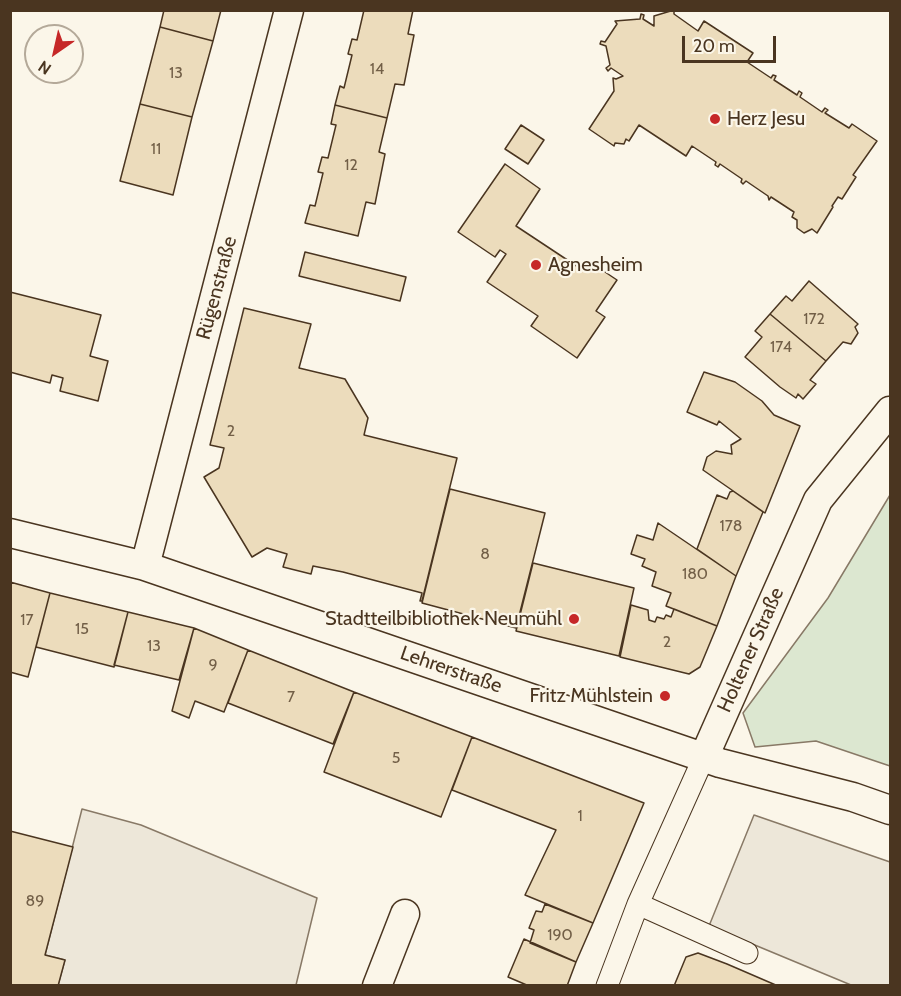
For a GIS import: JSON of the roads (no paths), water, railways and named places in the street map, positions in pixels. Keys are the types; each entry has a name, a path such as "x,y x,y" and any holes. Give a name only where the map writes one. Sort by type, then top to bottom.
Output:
{"street":[{"name":"Rügenstraße","path":"145,566 289,10"},
{"name":"Holtener Straße","path":"608,986 638,904 818,500 891,411"},
{"name":"Lehrerstraße","path":"10,532 145,566 704,757 853,797 891,810"},
{"path":"638,904 747,953"},
{"path":"377,986 405,914"}],"place":[{"name":"Herz Jesu","path":"715,119"},
{"name":"Agnesheim","path":"536,265"},
{"name":"Stadtteilbibliothek Neumühl","path":"574,619"},
{"name":"Fritz Mühlstein","path":"665,696"}]}
